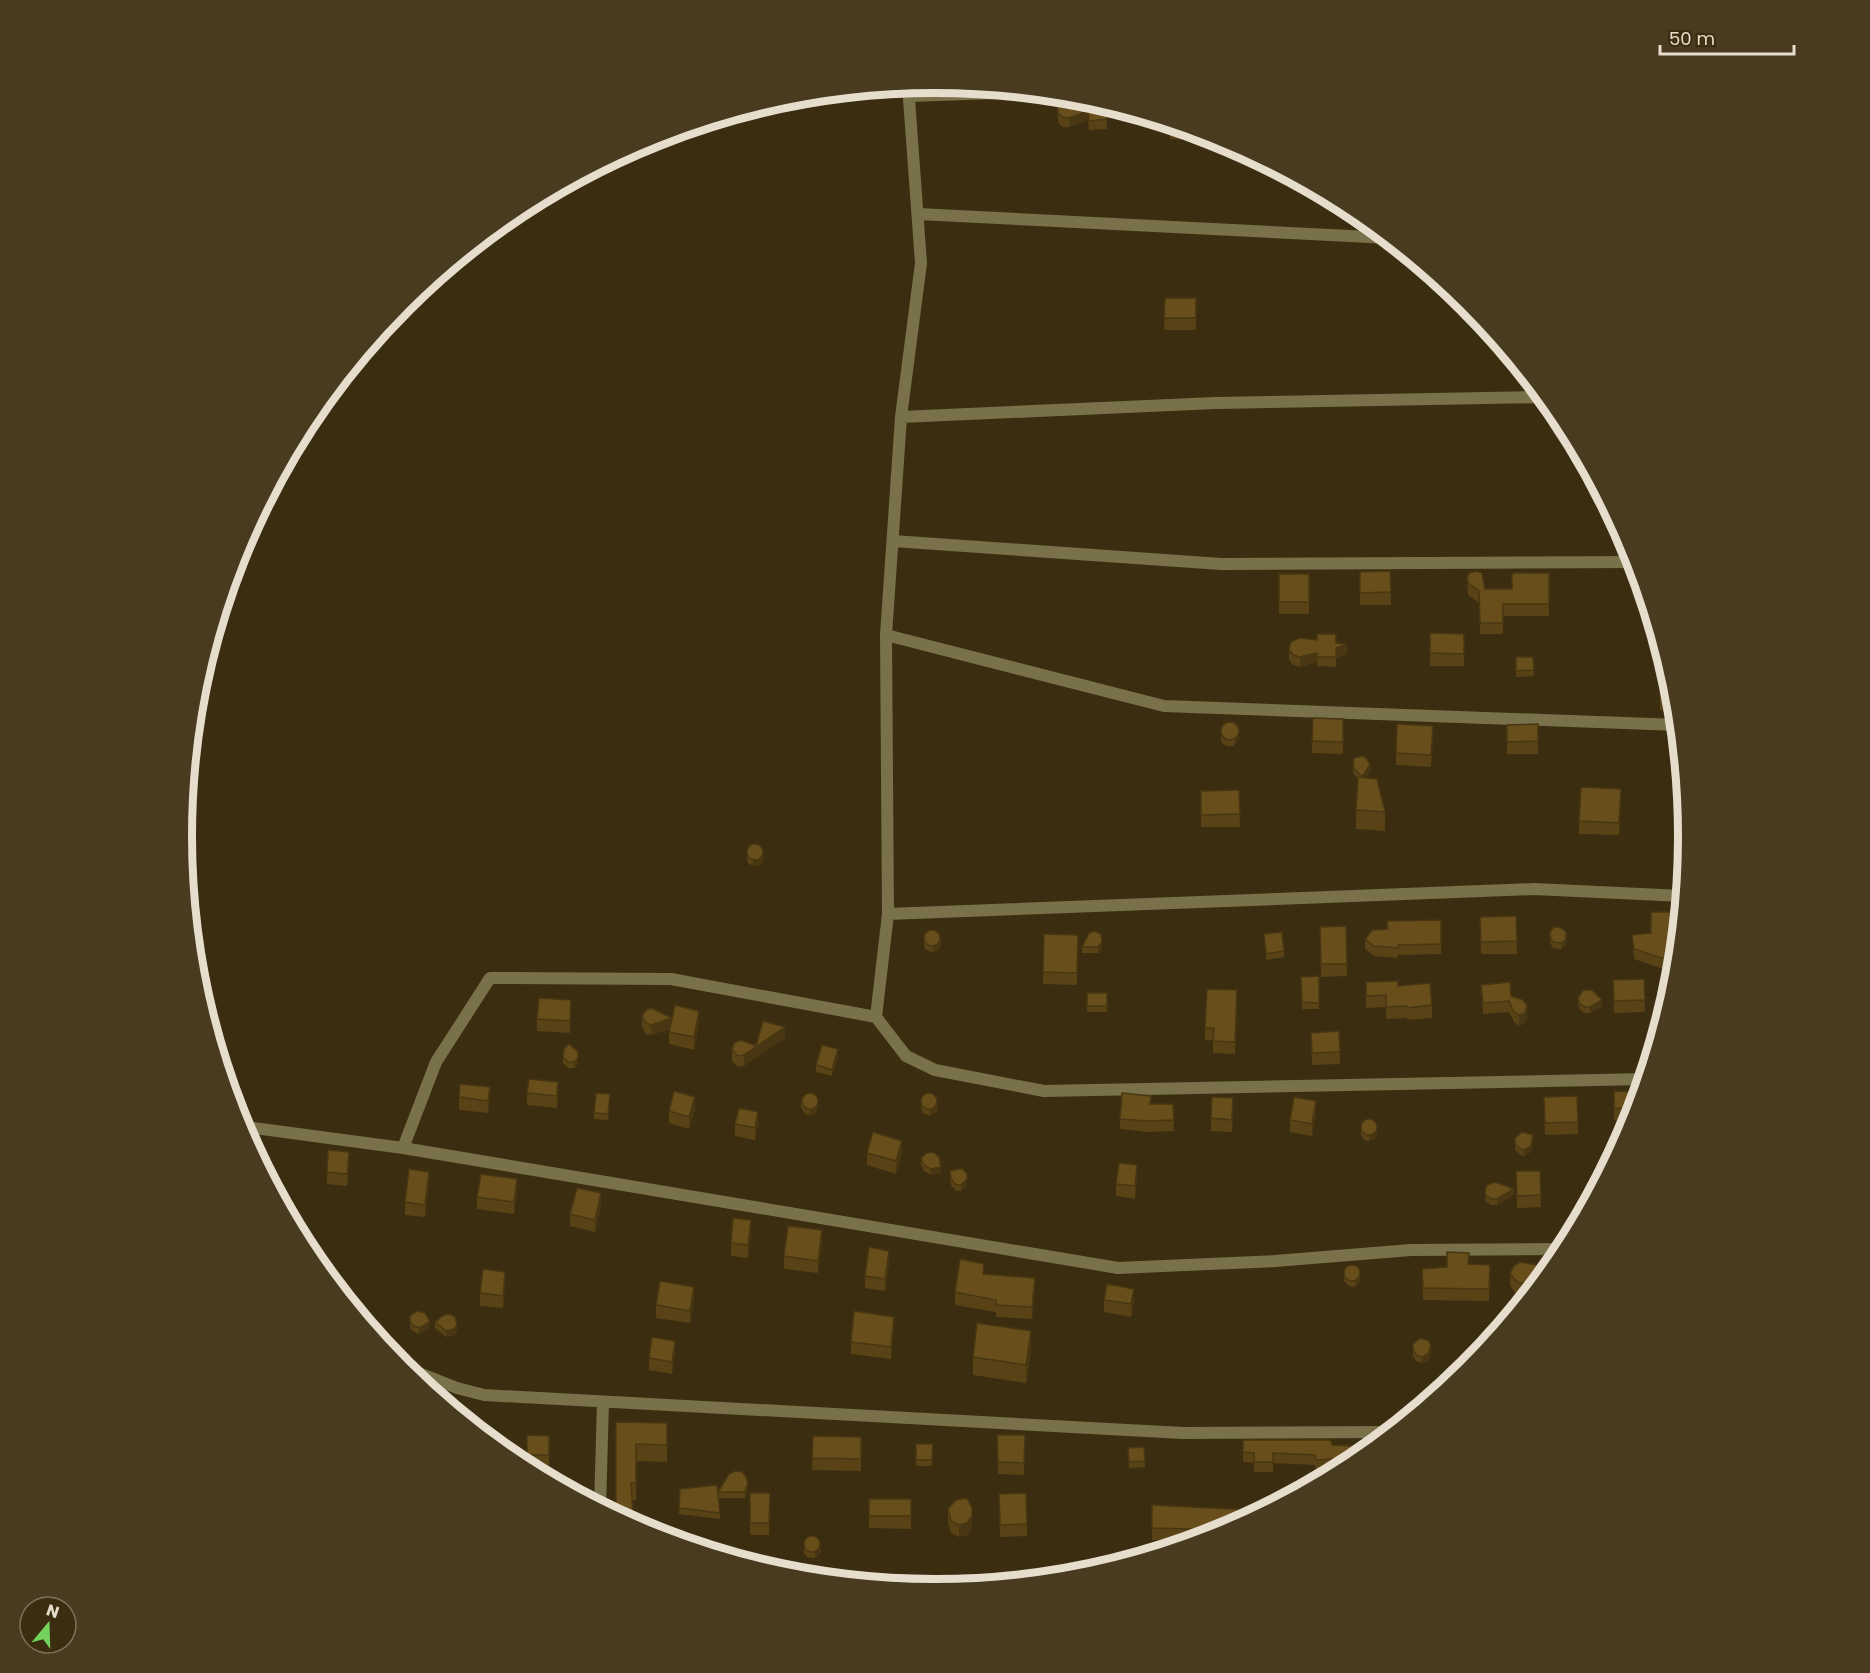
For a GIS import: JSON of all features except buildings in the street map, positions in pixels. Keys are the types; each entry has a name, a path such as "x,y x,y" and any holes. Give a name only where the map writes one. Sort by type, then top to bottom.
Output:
{"street":[{"path":"876,1017 888,914 886,635 901,417 921,263 908,94"},
{"path":"918,214 1375,237"},
{"path":"901,417 1215,403 1534,397"},
{"path":"893,541 1221,564 1626,562"},
{"path":"886,635 1164,706 1669,724"},
{"path":"888,914 1534,889 1676,896"},
{"path":"403,1148 436,1062 490,978 671,979 876,1017 906,1056 935,1070 1044,1091 1637,1079"},
{"path":"251,1128 403,1148 1118,1268 1275,1261 1411,1250 1554,1249"},
{"path":"423,1374 457,1388 484,1395 1183,1433 1380,1432"},
{"path":"600,1500 603,1401"}]}
